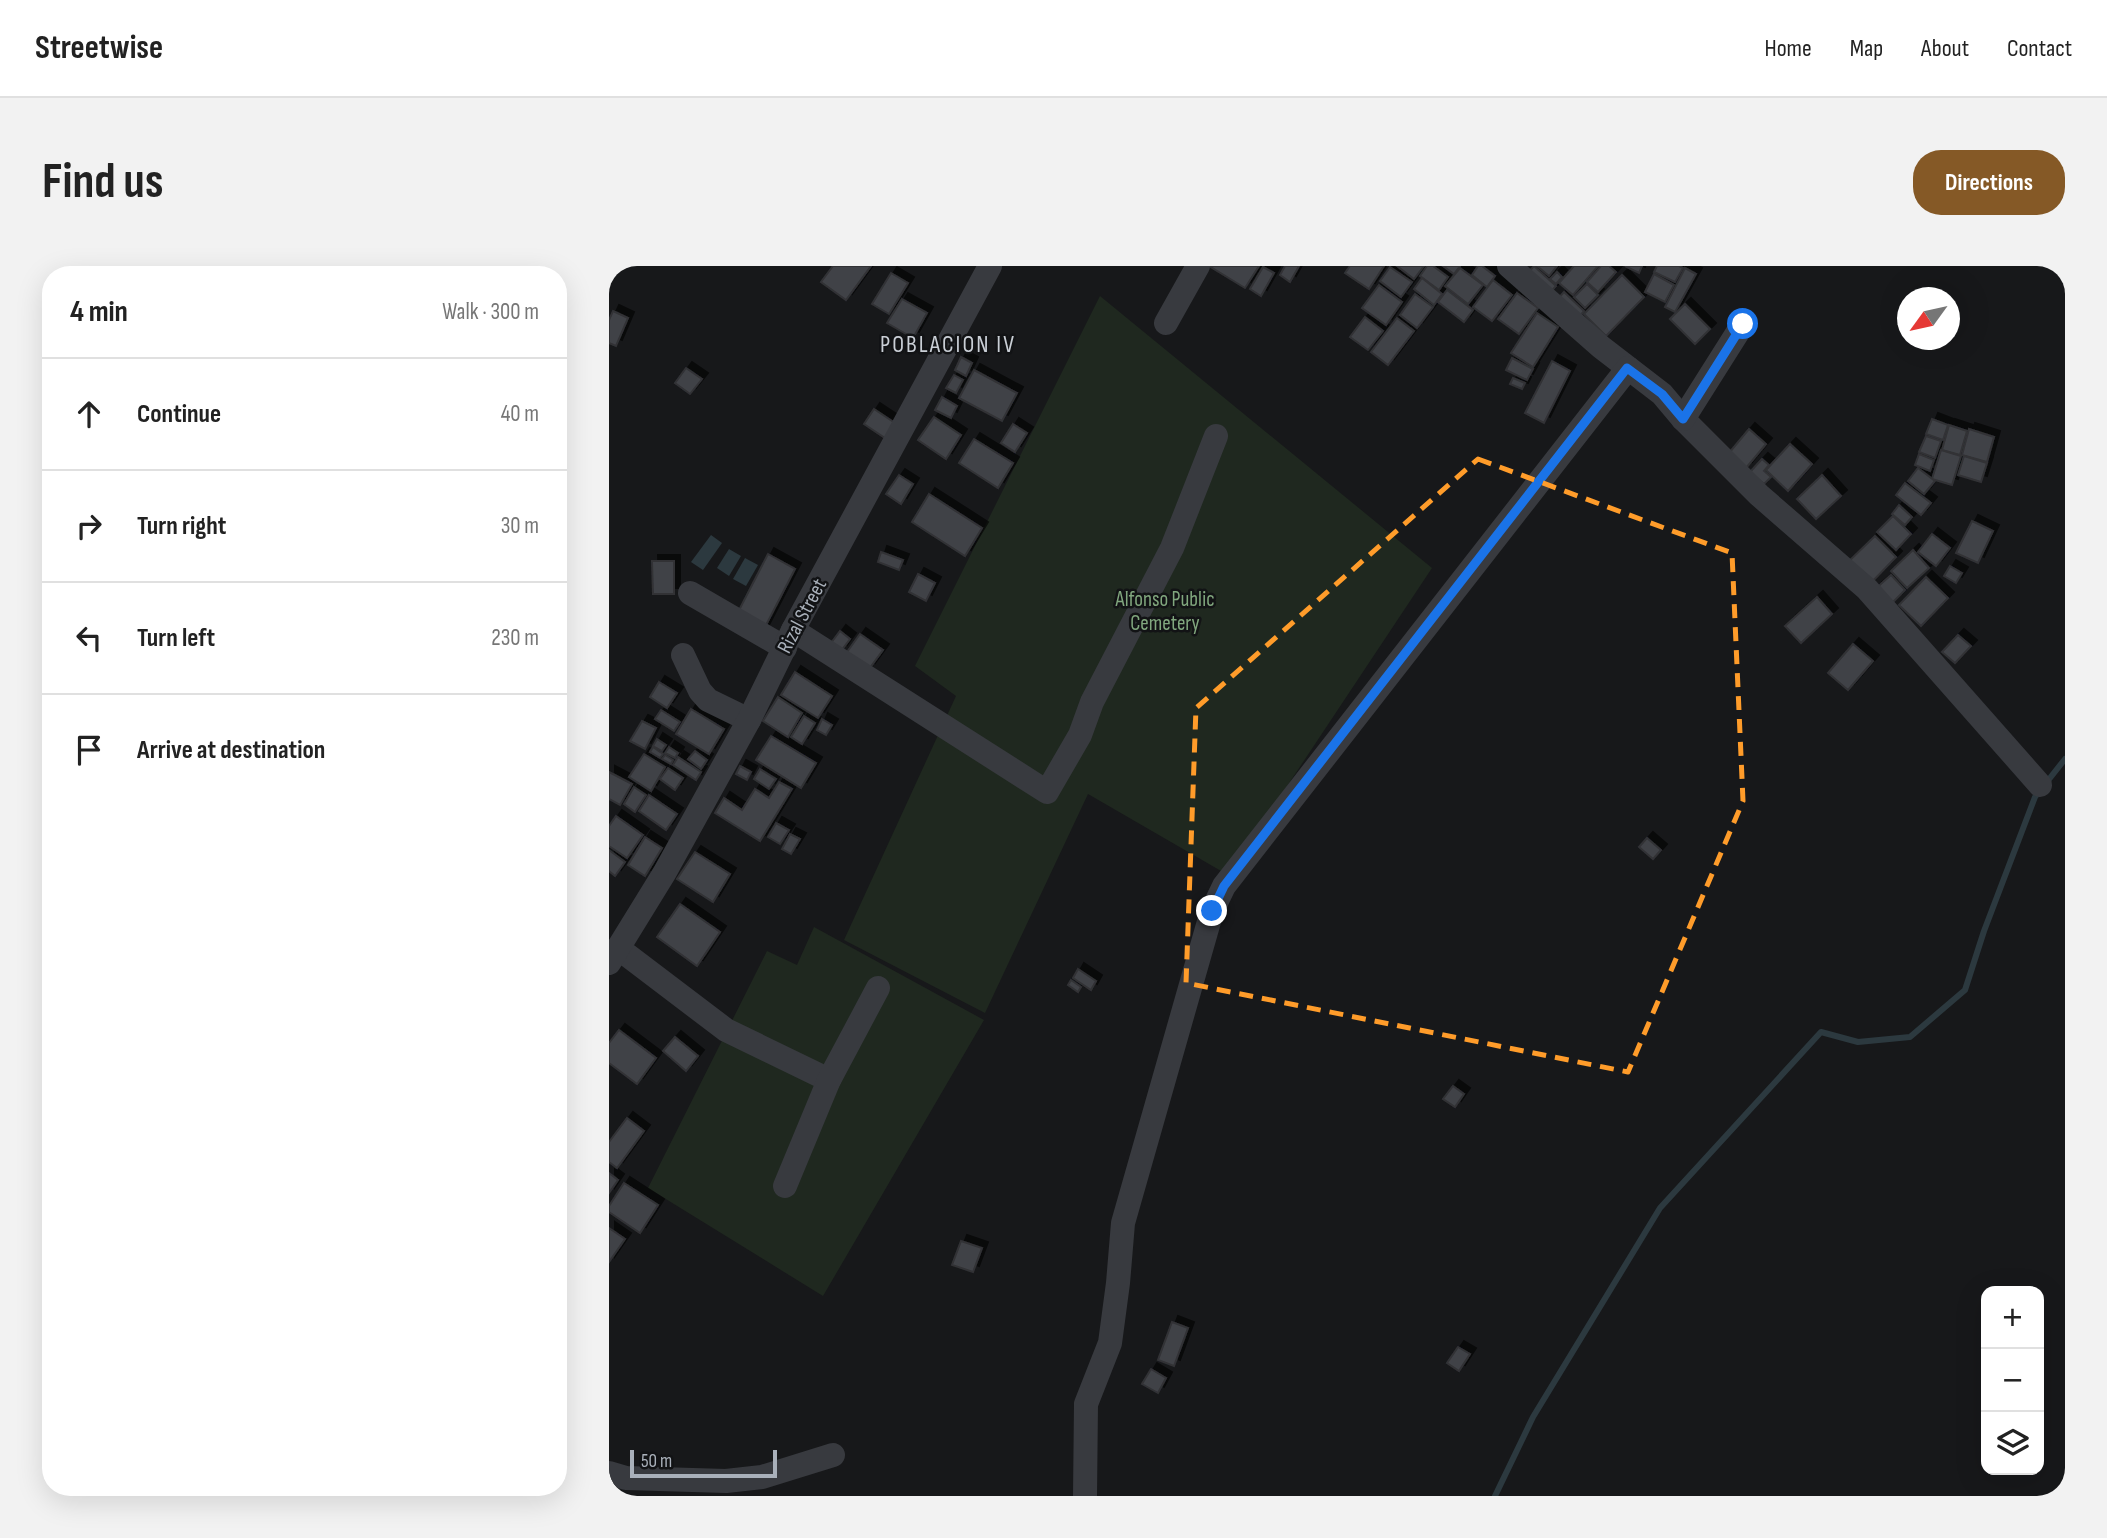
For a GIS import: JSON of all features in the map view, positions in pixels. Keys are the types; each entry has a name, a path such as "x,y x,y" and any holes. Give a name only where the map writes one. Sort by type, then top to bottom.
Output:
{"street":[{"name":"Rizal Street","path":"614,956 666,872 750,720 789,639 990,266"},
{"path":"1166,323 1198,266"},
{"path":"1509,266 1601,347 1662,394 1683,419 1759,495 1867,589 2040,785"},
{"path":"1683,419 1743,324"},
{"path":"1085,1496 1086,1404 1110,1343 1123,1223 1212,911 1224,886 1627,368"},
{"path":"689,593 789,639 1047,792 1080,735 1091,702 1173,548 1216,436"},
{"path":"683,655 700,691 708,700 750,720"},
{"path":"614,956 726,1030 829,1080"},
{"path":"785,1186 829,1080 878,988"},
{"path":"609,1473 626,1478 726,1481 762,1477 833,1455"}],"highlighted area":[{"path":"1478,459 1732,553 1743,801 1628,1072 1186,983 1196,708"}],"green space":[{"name":"Alfonso Public Cemetery","path":"1100,296 1432,568 1228,875 1088,794 985,1013 844,940 956,696 915,666"},
{"path":"814,927 984,1020 823,1296 648,1188 767,951 797,965"}],"shaded area":[{"path":"711,535 722,543 703,570 691,562"},
{"path":"729,549 741,556 729,576 717,568"},
{"path":"745,558 758,565 746,586 733,579"}],"building":[{"path":"833,266 871,266 846,300 821,282"},
{"path":"1209,266 1259,266 1245,288"},
{"path":"1285,266 1299,266 1290,282 1280,275"},
{"path":"1350,266 1384,266 1369,289 1345,273"},
{"path":"1397,266 1424,266 1414,279"},
{"path":"1427,266 1433,266 1448,277 1439,290 1420,276"},
{"path":"1443,266 1460,266 1454,274"},
{"path":"1478,266 1495,276 1487,287 1472,275"},
{"path":"1534,266 1556,286 1547,296 1525,276"},
{"path":"1537,266 1557,266 1549,276"},
{"path":"1574,266 1598,266 1573,295 1559,283"},
{"path":"1601,266 1609,266 1616,272 1598,292 1587,282"},
{"path":"1625,266 1642,266 1639,273"},
{"path":"1657,266 1683,268 1675,282 1654,272"},
{"path":"1263,267 1274,273 1261,296 1250,289"},
{"path":"1390,267 1412,282 1401,297 1380,281"},
{"path":"1460,268 1483,285 1468,304 1445,286"},
{"path":"1685,268 1696,274 1675,312 1665,307"},
{"path":"1557,272 1562,277 1556,284 1550,279"},
{"path":"891,273 908,283 889,314 872,304"},
{"path":"1654,274 1674,285 1665,302 1645,292"},
{"path":"1622,275 1644,297 1606,336 1584,314"},
{"path":"1422,278 1442,294 1434,305 1414,289"},
{"path":"1493,280 1512,295 1492,321 1473,307"},
{"path":"1587,284 1598,295 1585,308 1574,297"},
{"path":"1379,285 1402,302 1386,325 1362,308"},
{"path":"1447,290 1473,310 1464,322 1438,302"},
{"path":"1564,292 1584,311 1575,322 1554,303"},
{"path":"1517,293 1538,308 1519,334 1498,319"},
{"path":"1415,294 1433,307 1417,328 1400,315"},
{"path":"902,299 927,313 913,338 887,323"},
{"path":"1685,304 1710,329 1695,344 1670,319"},
{"path":"613,311 628,318 616,346 609,343 609,320"},
{"path":"1537,313 1558,327 1533,367 1511,353"},
{"path":"1365,317 1383,331 1368,350 1350,337"},
{"path":"1397,318 1414,331 1388,365 1371,352"},
{"path":"961,357 972,363 966,376 955,370"},
{"path":"1512,358 1533,369 1527,380 1506,370"},
{"path":"1552,361 1570,371 1544,423 1525,413"},
{"path":"686,368 702,379 690,394 675,383"},
{"path":"974,370 1017,393 1002,421 959,398"},
{"path":"954,375 963,380 956,393 946,388"},
{"path":"1513,378 1525,383 1522,389 1510,384"},
{"path":"942,397 957,406 951,418 935,410"},
{"path":"874,409 895,423 885,438 864,424"},
{"path":"934,417 961,435 946,459 918,440"},
{"path":"1932,419 1948,425 1943,440 1926,434"},
{"path":"1013,424 1027,433 1015,452 1001,443"},
{"path":"1949,425 1967,431 1960,455 1942,450"},
{"path":"1749,429 1766,444 1746,468 1729,453"},
{"path":"1969,429 1994,437 1987,462 1962,455"},
{"path":"1926,436 1941,441 1935,458 1919,452"},
{"path":"974,439 1013,463 998,488 959,463"},
{"path":"1790,444 1812,464 1788,491 1766,470"},
{"path":"1941,450 1961,456 1952,485 1932,479"},
{"path":"1919,454 1934,460 1930,471 1915,465"},
{"path":"1964,456 1987,463 1981,482 1958,475"},
{"path":"1762,459 1769,465 1764,471 1771,477 1764,484 1750,472"},
{"path":"1918,468 1935,481 1924,494 1908,481"},
{"path":"899,475 913,484 901,504 886,494"},
{"path":"1822,475 1841,496 1816,519 1797,499"},
{"path":"1905,483 1931,503 1921,515 1896,495"},
{"path":"929,494 982,528 965,556 912,522"},
{"path":"1899,505 1912,517 1905,525 1892,514"},
{"path":"1893,516 1911,534 1896,550 1877,532"},
{"path":"1972,521 1993,531 1978,563 1956,553"},
{"path":"1932,534 1950,548 1936,566 1918,552"},
{"path":"1875,536 1896,557 1867,587 1845,565"},
{"path":"1913,550 1929,568 1907,588 1891,571"},
{"path":"881,552 903,560 899,570 878,562"},
{"path":"768,554 795,569 763,631 736,616"},
{"path":"652,561 674,561 674,594 653,594"},
{"path":"1950,566 1962,573 1956,583 1944,576"},
{"path":"918,574 935,583 926,601 909,592"},
{"path":"1891,575 1905,590 1888,607 1873,591"},
{"path":"1926,577 1948,598 1921,626 1899,605"},
{"path":"1817,597 1832,614 1801,643 1785,626"},
{"path":"840,631 850,639 841,651 831,643"},
{"path":"860,634 883,650 869,669 847,652"},
{"path":"1958,635 1971,646 1955,663 1942,652"},
{"path":"1853,644 1873,661 1848,690 1828,673"},
{"path":"795,672 832,696 818,718 781,695"},
{"path":"659,682 677,693 667,708 650,697"},
{"path":"778,697 802,713 788,737 763,721"},
{"path":"691,709 724,729 709,754 676,734"},
{"path":"661,710 680,722 674,731 655,719"},
{"path":"804,716 815,723 802,744 791,737"},
{"path":"822,719 832,725 826,735 817,730"},
{"path":"642,721 656,728 645,749 630,741"},
{"path":"771,736 816,763 801,788 756,760"},
{"path":"657,739 666,745 662,751 653,746"},
{"path":"653,747 663,754 660,758 650,752"},
{"path":"669,747 678,753 675,758 665,753"},
{"path":"695,751 707,760 701,769 688,759"},
{"path":"644,754 665,767 651,791 629,777"},
{"path":"665,755 673,760 671,764 662,759"},
{"path":"678,757 701,772 696,780 673,765"},
{"path":"740,766 751,772 747,780 736,774"},
{"path":"668,768 683,778 675,790 660,779"},
{"path":"760,769 776,779 769,789 754,779"},
{"path":"609,772 632,784 620,805 609,799"},
{"path":"779,782 792,789 760,841 715,813 724,798 742,810 755,789 769,798"},
{"path":"634,787 646,795 635,812 624,804"},
{"path":"649,795 677,814 666,830 639,811"},
{"path":"616,816 643,835 627,858 609,846 609,826"},
{"path":"776,823 789,830 780,844 768,837"},
{"path":"790,834 800,839 791,854 782,849"},
{"path":"645,837 662,848 645,876 628,865"},
{"path":"1647,838 1661,850 1653,859 1639,847"},
{"path":"609,850 625,862 615,876 609,871"},
{"path":"695,852 730,874 713,902 677,879"},
{"path":"680,904 720,932 697,966 657,937"},
{"path":"1078,969 1096,981 1091,990 1073,978"},
{"path":"1071,980 1081,987 1078,992 1068,985"},
{"path":"619,1030 656,1058 637,1084 609,1063 609,1043"},
{"path":"675,1037 698,1056 686,1071 663,1051"},
{"path":"1453,1086 1464,1094 1455,1107 1443,1099"},
{"path":"627,1118 644,1131 617,1168 609,1162 609,1142"},
{"path":"609,1173 618,1180 609,1193"},
{"path":"624,1183 658,1205 640,1233 609,1212 609,1206"},
{"path":"609,1228 625,1239 609,1262"},
{"path":"961,1241 982,1248 973,1272 952,1265"},
{"path":"1172,1322 1188,1328 1174,1366 1158,1360"},
{"path":"1458,1347 1470,1354 1459,1371 1447,1363"},
{"path":"1151,1369 1166,1378 1158,1393 1142,1384"}],"waterway":[{"path":"1495,1496 1533,1417 1660,1208 1821,1032 1858,1042 1910,1037 1965,990 1984,931 2035,797 2065,759"}],"district":[{"name":"POBLACION IV","path":"948,344"}],"route":[{"path":"1212,911 1224,886 1627,368 1662,394 1683,419 1743,324"}]}
